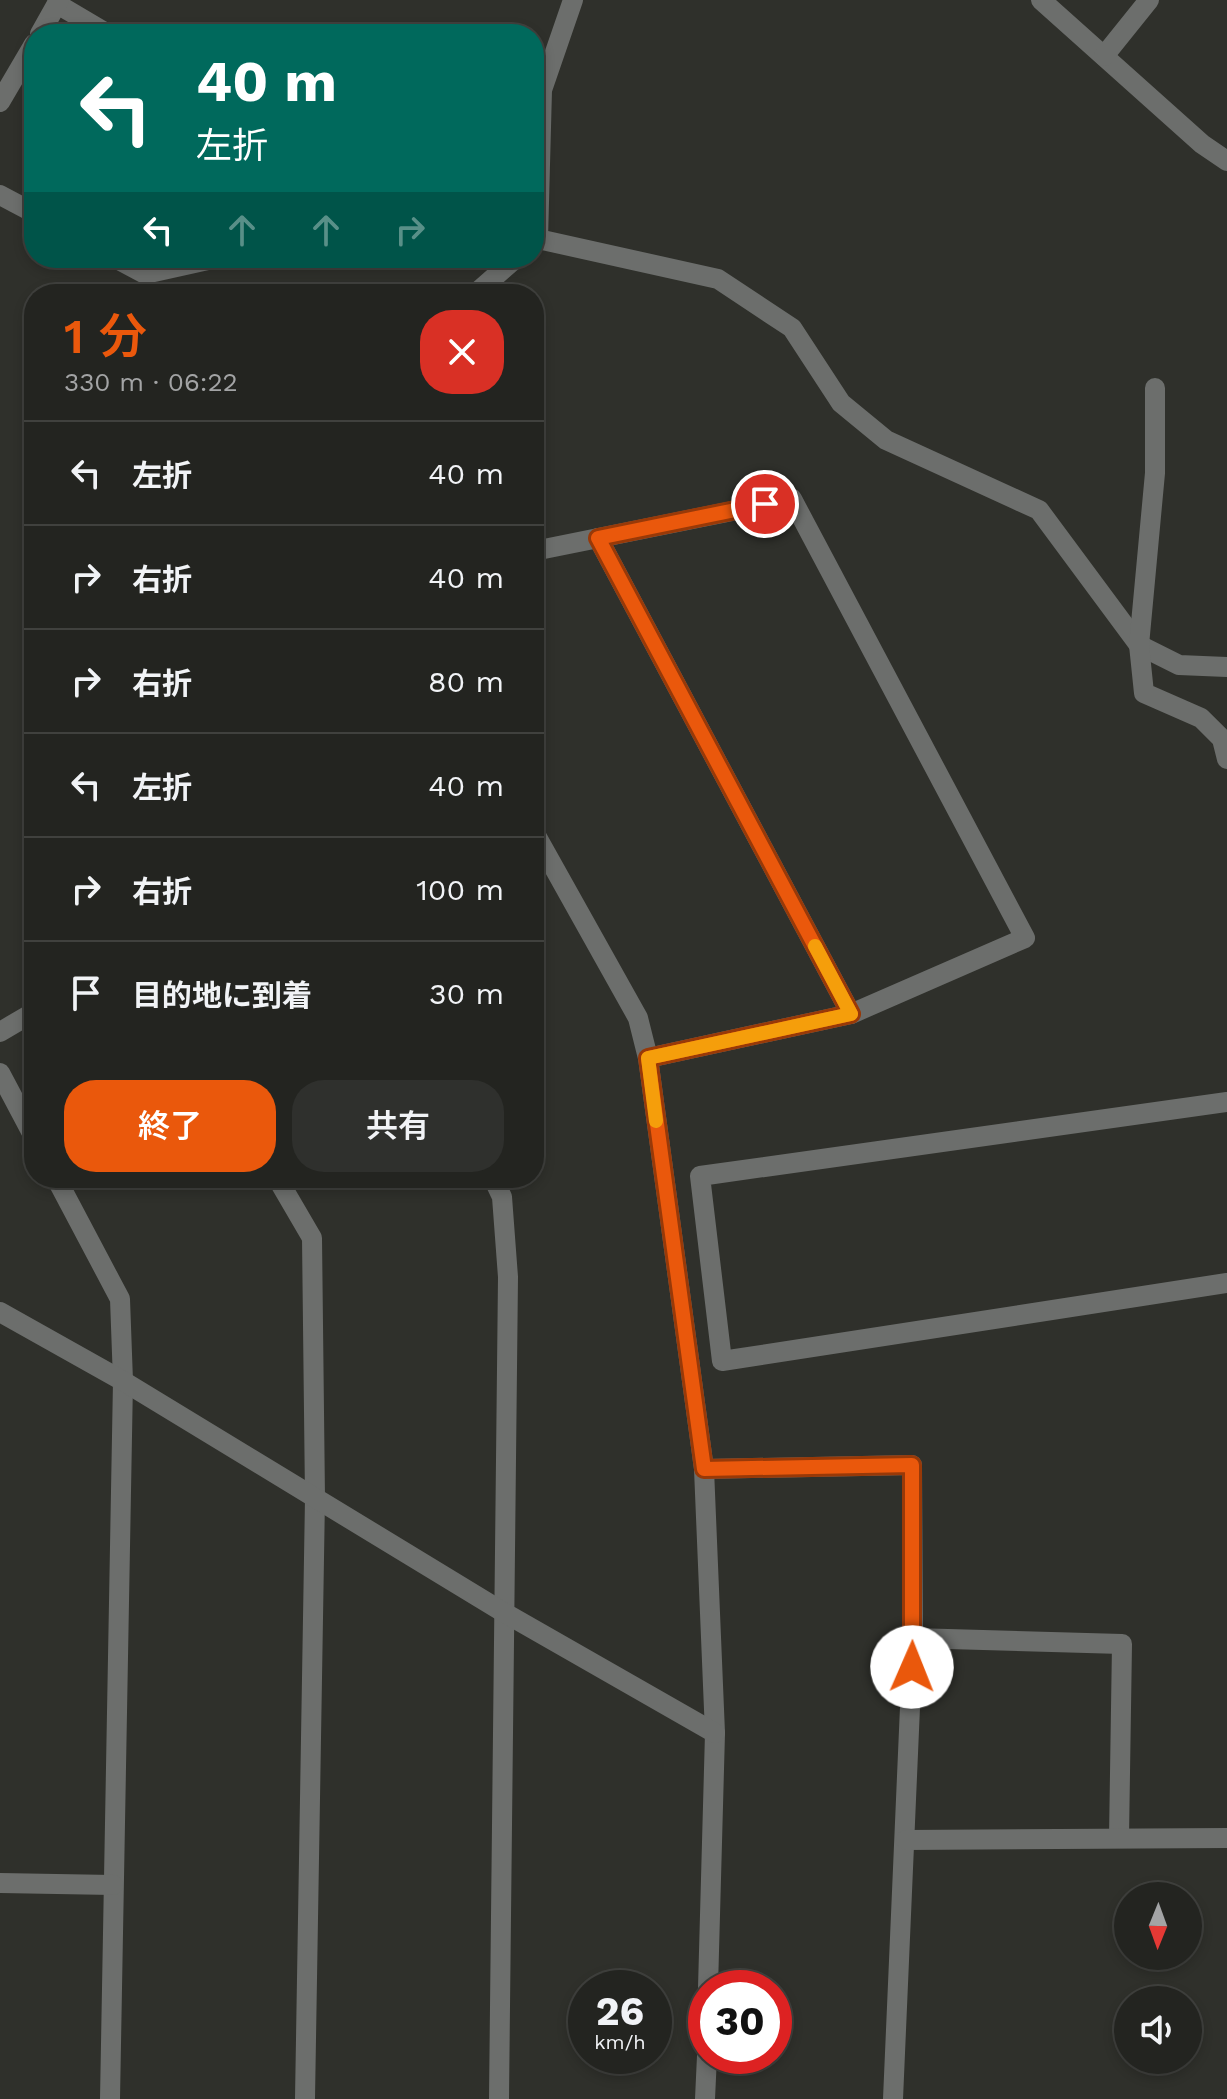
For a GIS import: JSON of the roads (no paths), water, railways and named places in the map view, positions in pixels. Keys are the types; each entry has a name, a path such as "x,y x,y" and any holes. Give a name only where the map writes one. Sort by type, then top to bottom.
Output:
{"street":[{"path":"544,84 573,0"},
{"path":"1041,0 1202,144 1227,161"},
{"path":"1104,56 1149,0"},
{"path":"46,24 58,2 92,24"},
{"path":"0,102 24,61"},
{"path":"0,195 24,208"},
{"path":"544,242 718,279 792,328 841,403 886,440 1039,510 1139,645 1179,665 1227,667"},
{"path":"134,268 145,274 172,268"},
{"path":"486,284 505,268"},
{"path":"1155,388 1155,473 1139,645 1144,693 1201,718 1222,739 1227,759"},
{"path":"544,549 792,499 1025,938 851,1014 648,1058"},
{"path":"598,538 851,1014"},
{"path":"544,850 638,1018 648,1058 704,1469 715,1733 708,1970"},
{"path":"0,1032 24,1018"},
{"path":"0,1073 24,1118"},
{"path":"1227,1102 700,1176 722,1361 1227,1283"},
{"path":"61,1188 120,1299 123,1381 110,2099"},
{"path":"283,1188 312,1238 315,1498 305,2099"},
{"path":"498,1188 502,1197 508,1277 499,2099"},
{"path":"0,1312 123,1381 503,1612 715,1733"},
{"path":"704,1469 912,1465 913,1638 893,2099"},
{"path":"913,1638 1122,1644 1119,1838"},
{"path":"906,1840 1227,1838"},
{"path":"0,1883 113,1885"},
{"path":"705,2099 706,2074"}]}
